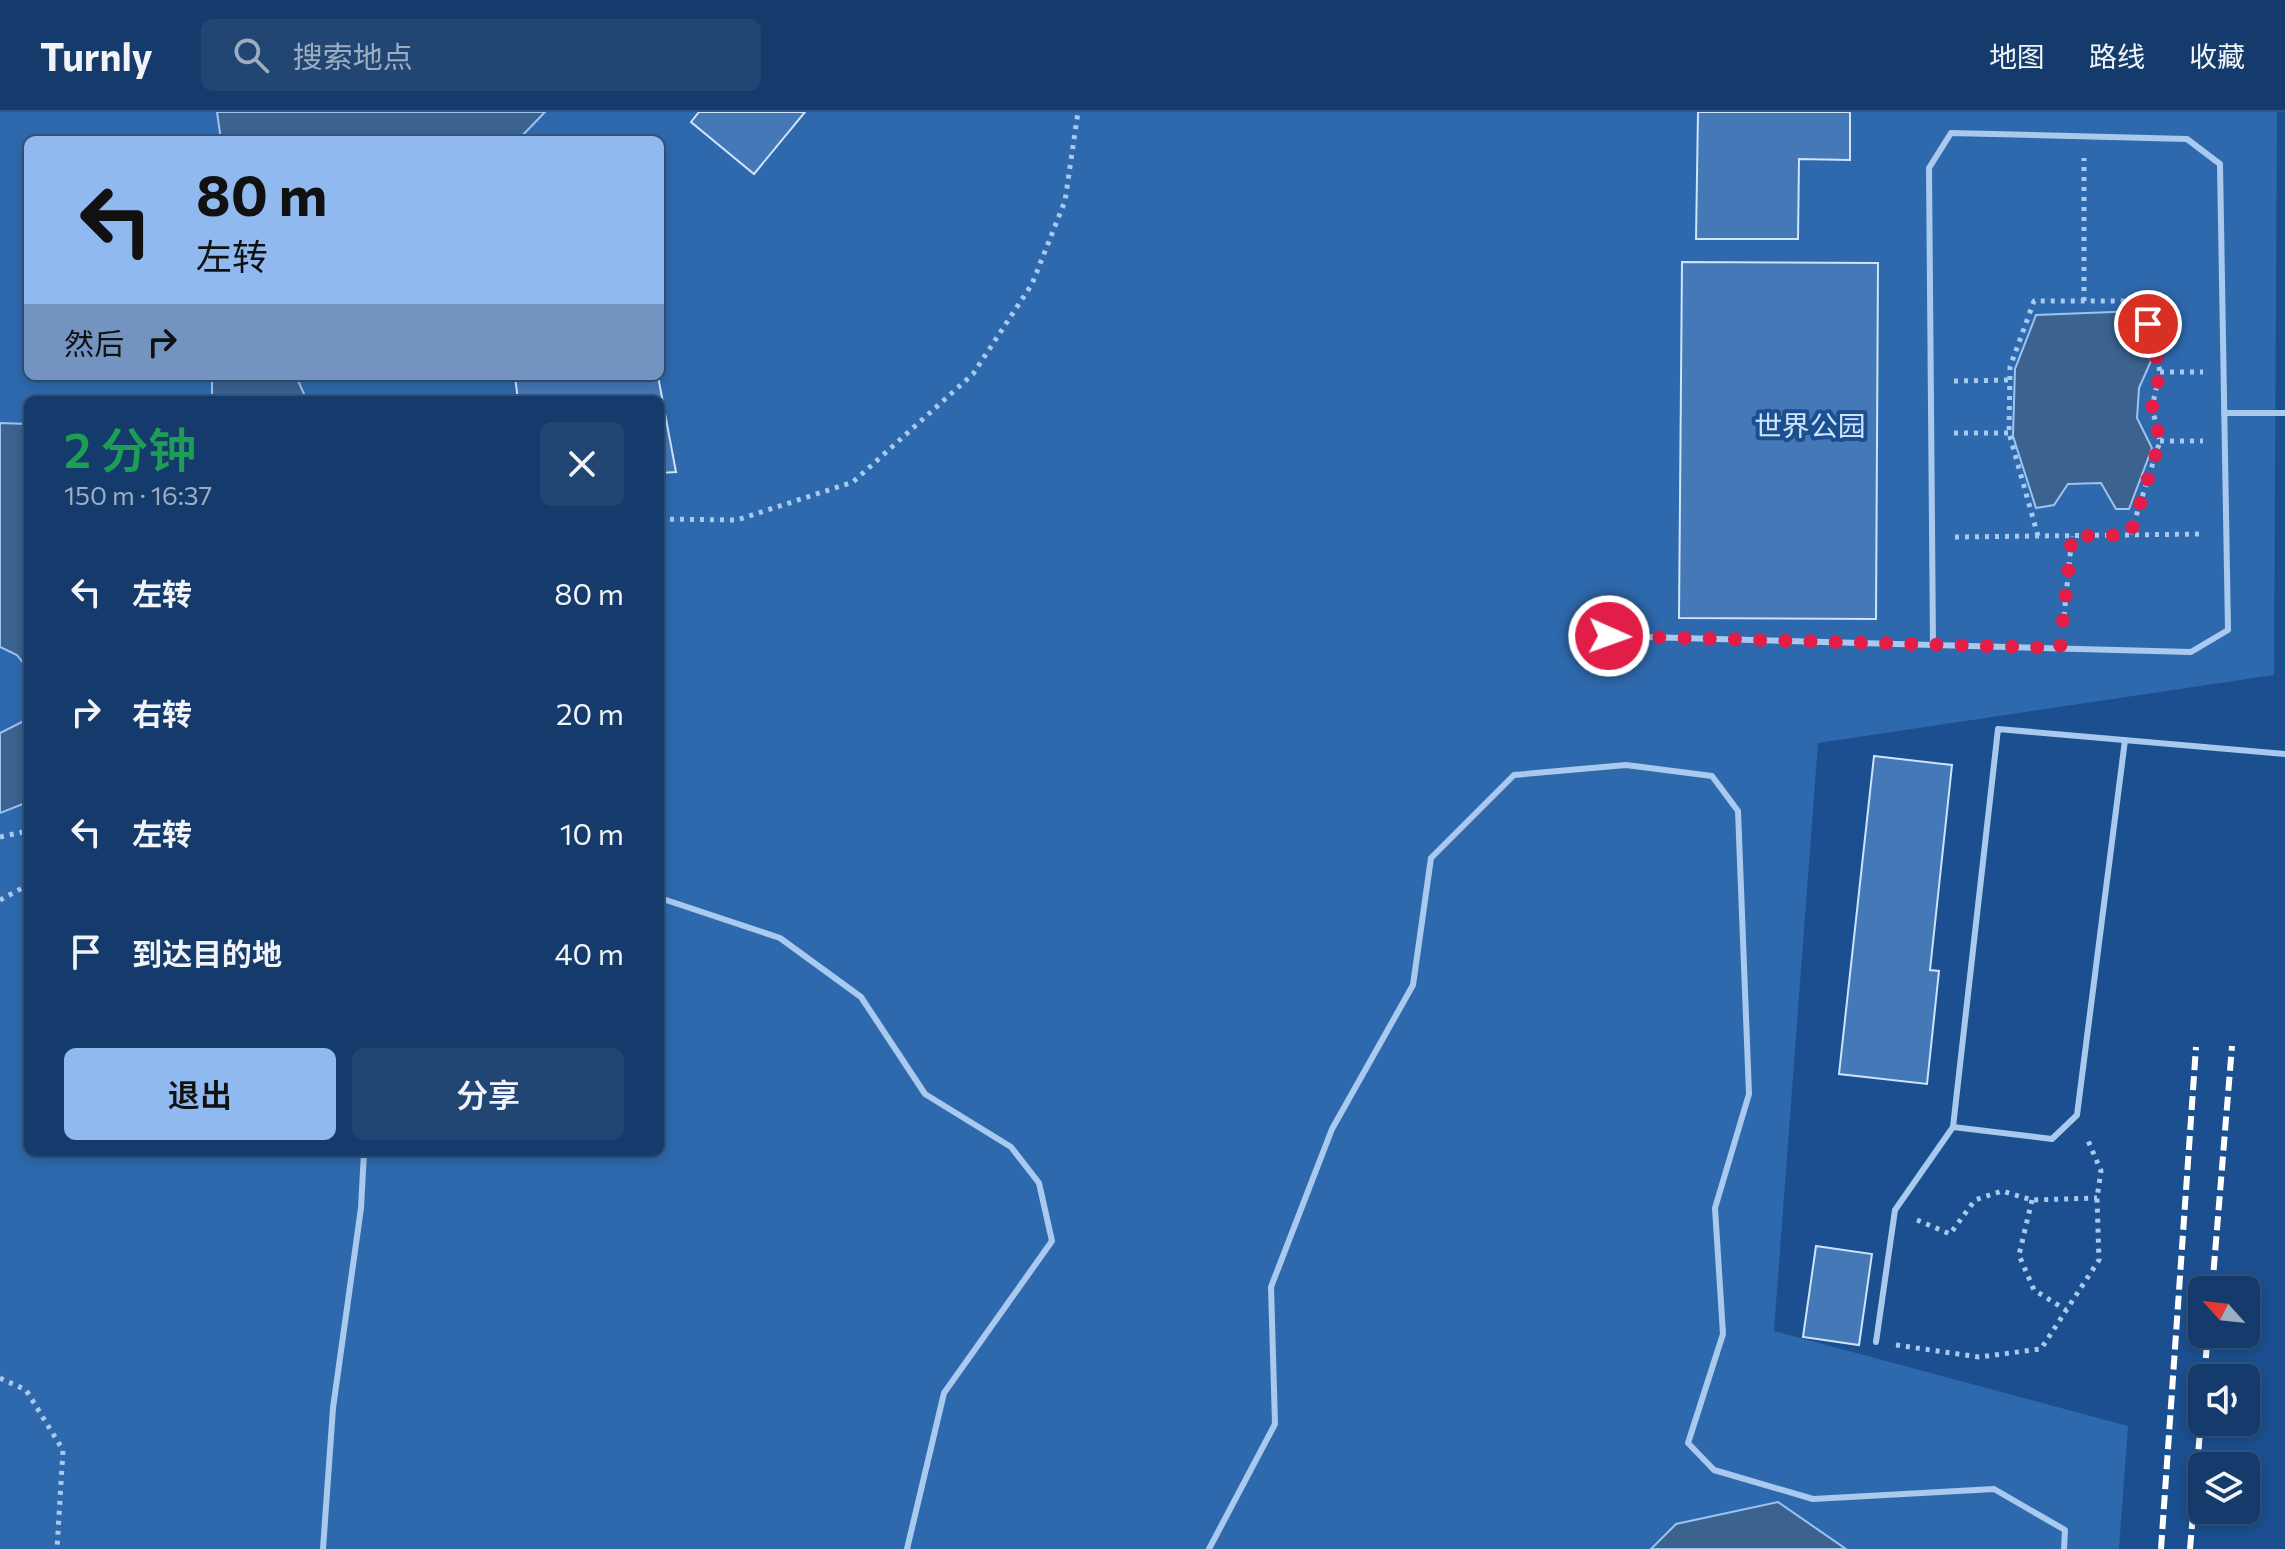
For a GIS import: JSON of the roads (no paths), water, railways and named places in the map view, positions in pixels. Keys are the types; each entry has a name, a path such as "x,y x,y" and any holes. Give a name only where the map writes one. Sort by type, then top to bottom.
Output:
{"lane":[{"path":"1609,636 1933,645 2060,648 2191,652 2228,630 2220,164 2187,139 1951,133 1929,168 1933,645"},
{"path":"2224,413 2285,413"},
{"path":"1876,1342 1895,1210 1953,1127 1998,729 2285,754"},
{"path":"1953,1127 2052,1139 2077,1115 2125,740"},
{"path":"1209,1549 1275,1424 1271,1287 1332,1129 1413,985 1431,858 1514,775 1626,765 1712,776 1738,811 1749,1094 1715,1208 1723,1334 1688,1443 1714,1470 1813,1499 1994,1489 2065,1530 2064,1549"},
{"path":"664,899 780,938 861,997 925,1094 1011,1147 1039,1183 1052,1241 944,1393 907,1549"},
{"path":"323,1549 333,1408 361,1208 364,1156"}],"railway":[{"path":"2213,1276 2232,1046"},
{"path":"2161,1549 2196,1047"},
{"path":"2205,1364 2207,1348"},
{"path":"2190,1549 2200,1436"}],"park label":[{"name":"世界公园","path":"1810,426"}]}
